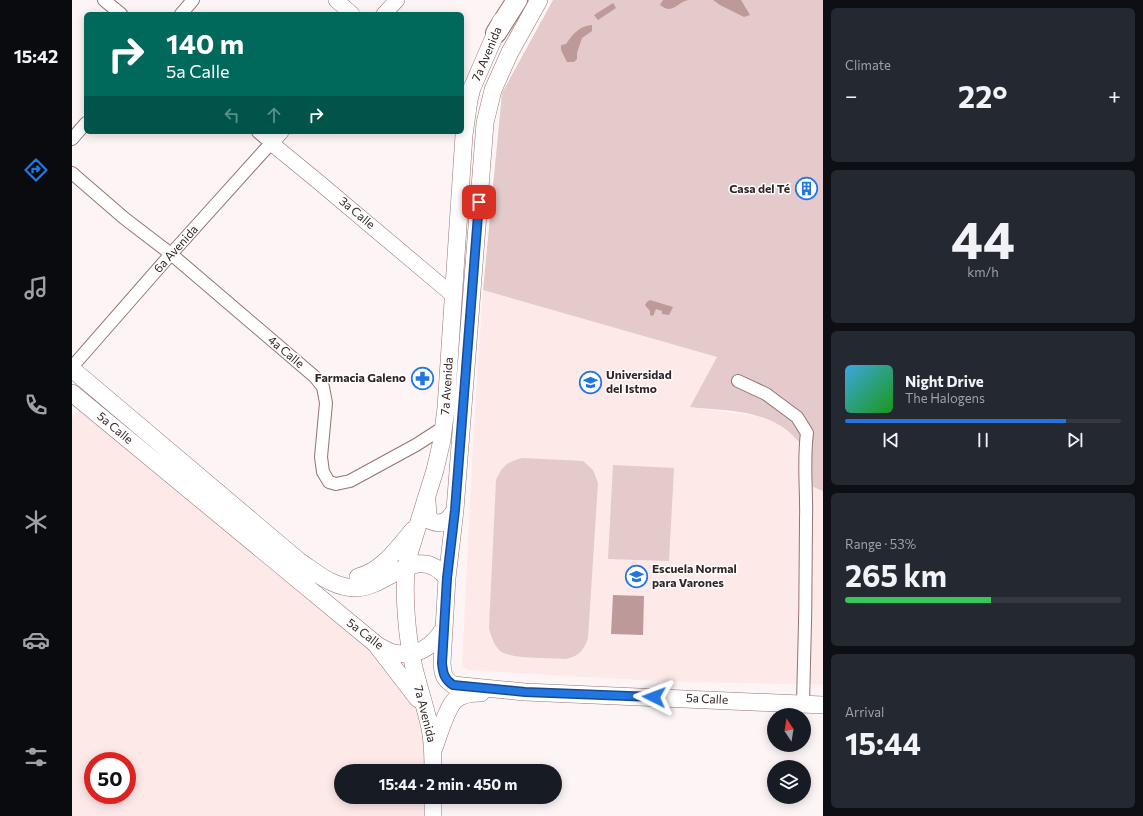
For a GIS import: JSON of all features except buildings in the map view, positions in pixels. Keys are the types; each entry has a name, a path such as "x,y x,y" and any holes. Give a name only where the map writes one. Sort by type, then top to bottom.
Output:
{"highway":[{"path":"496,33 517,0"}],"main road":[{"name":"7a Avenida","path":"433,764 434,749 430,728 411,654 405,596 406,567 435,470 444,427 464,135 469,100 467,93 496,33 508,0"},
{"name":"7a Avenida","path":"443,630 455,510 485,123 493,90 507,58 539,0"},
{"name":"5a Calle","path":"72,368 299,561 323,578 339,586 357,588 374,583 406,567 419,563 430,564 440,570 447,578"},
{"name":"5a Calle","path":"72,392 377,645 393,653 411,654 424,650 430,646 443,630"},
{"path":"427,498 428,515 431,521 443,523 449,519 455,510"},
{"path":"323,578 344,579 359,577 375,570 397,549 420,522"},
{"name":"5a Calle","path":"443,630 443,674 446,681 453,685 525,692 823,705"},
{"path":"377,645 402,676 424,708"},
{"path":"434,749 445,719 454,702 460,697 474,693 525,692"},
{"path":"433,804 433,816"}],"street":[{"path":"104,0 119,12"},
{"path":"183,12 193,0"},
{"path":"336,0 350,12"},
{"path":"386,12 397,0"},
{"path":"72,139 84,125"},
{"name":"3a Calle","path":"260,134 321,183 454,296"},
{"name":"6a Avenida","path":"72,368 171,254 279,134"},
{"name":"4a Calle","path":"72,174 124,218 171,254 315,377 323,387 326,403 321,457 323,472 329,482 336,484 350,481 416,445 444,427"},
{"path":"738,381 766,394 797,417 807,433 805,447 807,495 803,704"}],"shaded area":[{"path":"553,0 823,0 823,491 811,486 802,445 773,421 746,413 690,407 717,357 483,290 502,93"},
{"path":"663,0 688,0 671,9 668,9 660,5"},
{"path":"713,0 741,0 750,15 744,17"},
{"path":"613,3 616,8 598,20 594,15"},
{"path":"592,25 592,31 582,38 577,53 577,59 574,62 567,62 561,50 561,45 566,44 574,34 583,27"},
{"name":"Escuela Normal para Varones","path":"483,290 717,357 691,407 757,416 778,424 799,442 804,449 811,486 823,491 823,685 656,681 467,670 462,666 473,443"},
{"path":"650,300 673,307 669,315 662,314 662,311 656,309 653,316 650,315 650,311 645,305"},
{"path":"84,404 340,621 390,668 417,707 423,727 426,764 334,764 334,804 427,804 427,816 72,816 72,418"},
{"path":"523,458 583,461 593,470 598,483 588,638 585,646 578,654 566,659 522,657 505,654 496,646 489,628 496,480 506,465"},
{"path":"613,465 674,468 669,561 608,559"},
{"path":"613,595 644,596 643,635 611,634"}],"place":[{"name":"Casa del Té","path":"806,189"},
{"name":"Farmacia Galeno","path":"422,378"},
{"name":"Universidad del Istmo","path":"590,382"},
{"name":"Escuela Normal para Varones","path":"637,576"}],"route":[{"path":"479,202 455,510 447,578 442,663 443,674 446,681 453,685 525,692 654,697"}]}
